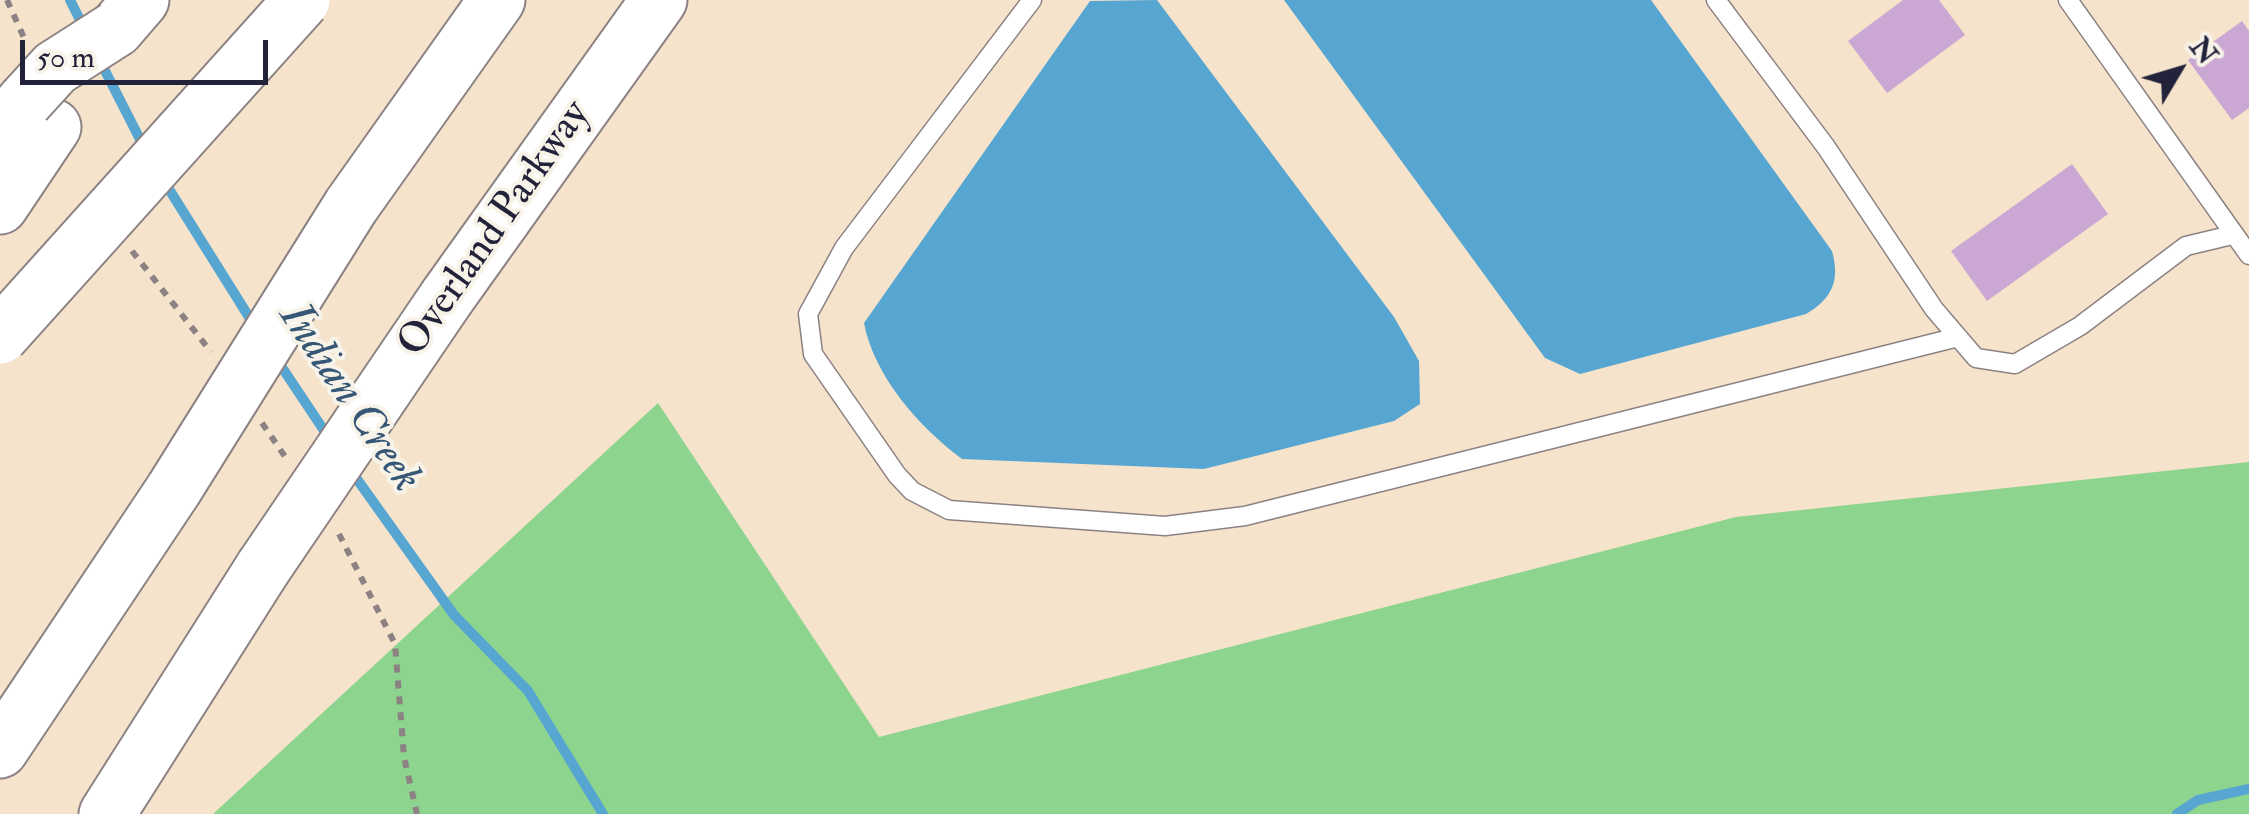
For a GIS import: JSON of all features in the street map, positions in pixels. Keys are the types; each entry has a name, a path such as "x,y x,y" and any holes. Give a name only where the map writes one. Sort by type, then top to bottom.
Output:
{"highway":[{"path":"0,336 302,0"},
{"path":"0,750 174,489 351,206 496,0"},
{"name":"Overland Parkway","path":"106,814 263,568 447,297 659,0"},
{"path":"0,206 26,120 55,68 128,14"}],"lane":[{"path":"1032,0 844,248 808,314 813,354 897,476 912,491 949,510 1165,526 1246,516 1958,337"},
{"path":"1716,0 1976,358 2014,364 2080,326 2186,246 2232,234"},
{"path":"2068,0 2249,255"}],"green space":[{"path":"658,403 879,737 1736,517 2249,462 2249,814 213,814"}],"water":[{"path":"1157,0 1394,317 1419,361 1420,404 1394,421 1204,469 962,459 930,432 888,381 869,343 864,323 1090,1"},
{"path":"1284,0 1651,0 1832,251 1835,271 1828,295 1806,314 1580,374 1545,358"}],"building":[{"path":"1903,0 1939,0 1965,35 1887,93 1848,41"},
{"path":"2242,21 2249,31 2249,108 2232,120 2188,60"},
{"path":"2072,164 2108,214 1987,301 1951,251"}],"waterway":[{"name":"Indian Creek","path":"70,0 85,30"},
{"name":"Indian Creek","path":"99,59 146,151"},
{"name":"Indian Creek","path":"162,178 254,325"},
{"name":"Indian Creek","path":"277,360 329,438"},
{"name":"Indian Creek","path":"349,468 454,615 528,691 603,814"},
{"name":"Indian Creek","path":"2177,814 2198,800 2249,789"}]}
